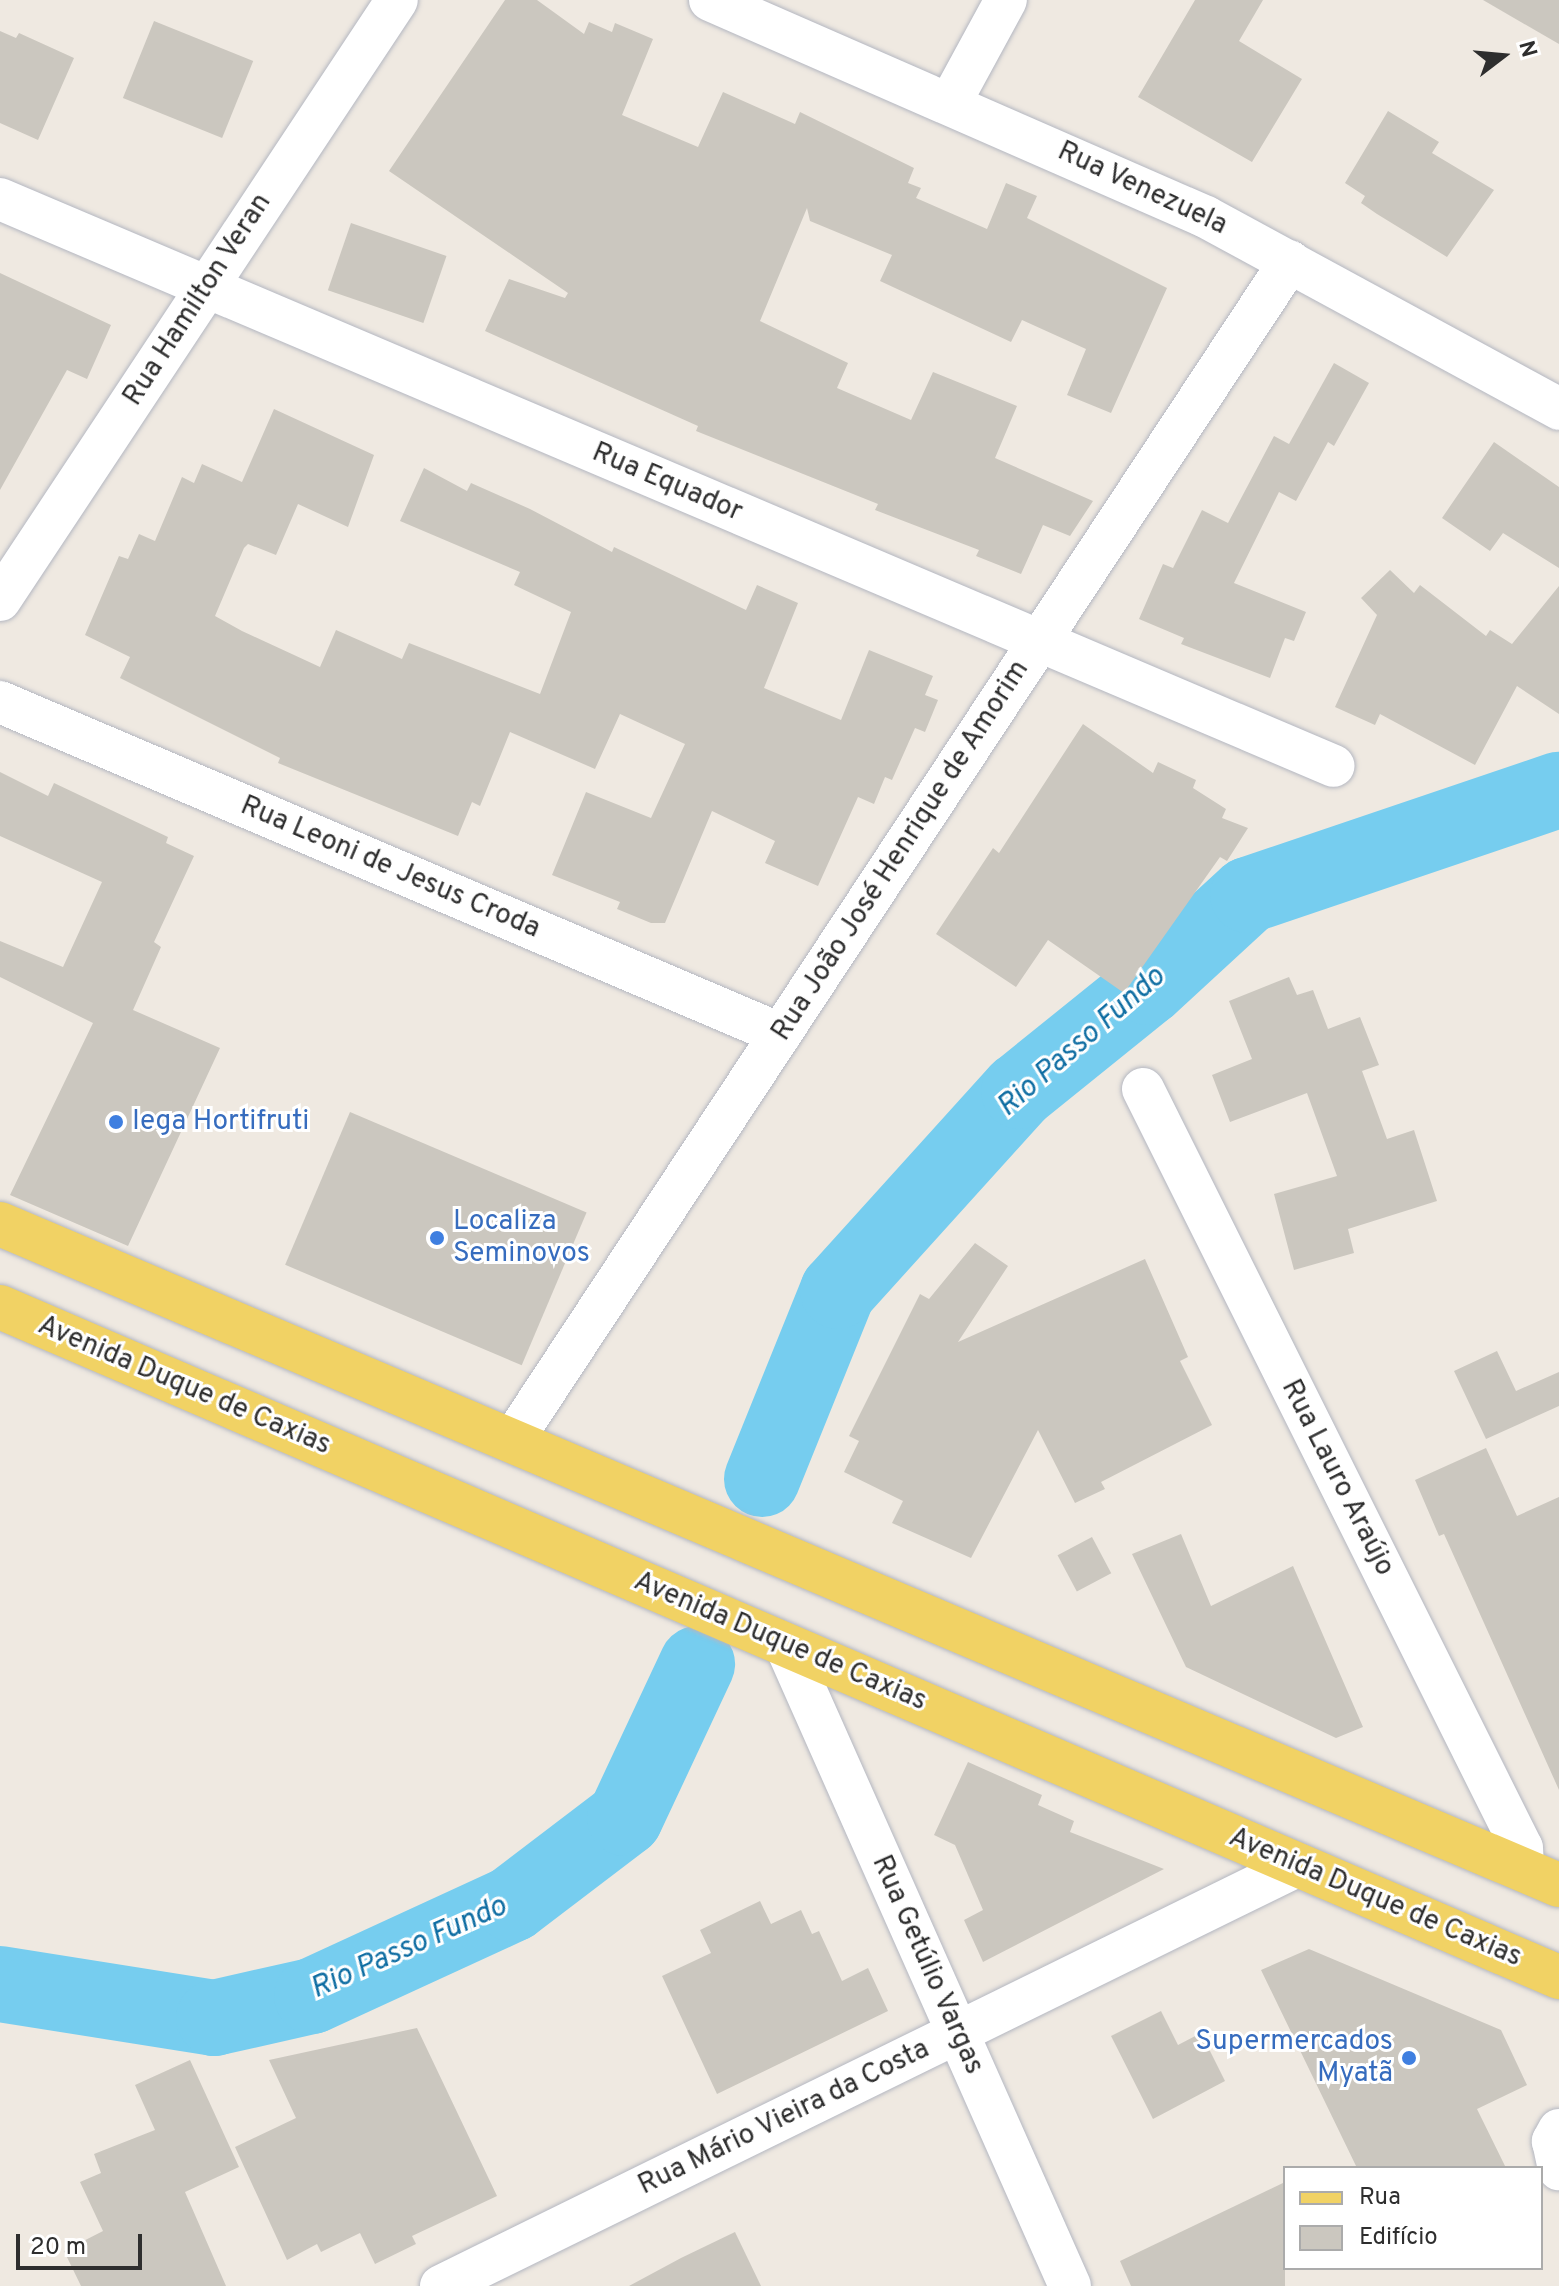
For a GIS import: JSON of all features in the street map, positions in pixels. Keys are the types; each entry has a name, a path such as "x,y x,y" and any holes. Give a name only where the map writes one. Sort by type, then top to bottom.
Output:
{"main road":[{"path":"0,1224 1541,1877"},
{"name":"Avenida Duque de Caxias","path":"0,1307 1559,1977"}],"street":[{"name":"Rua Hamilton Veran","path":"0,600 397,0"},
{"name":"Rua Venezuela","path":"710,0 1114,173 1290,261 1559,409"},
{"path":"950,103 1006,0"},
{"name":"Rua Equador","path":"0,199 1334,766"},
{"name":"Rua João José Henrique de Amorim","path":"512,1441 1290,261"},
{"name":"Rua Leoni de Jesus Croda","path":"0,702 780,1034"},
{"name":"Rua Lauro Araújo","path":"1143,1089 1522,1848 1541,1877"},
{"name":"Rua Getúlio Vargas","path":"785,1644 1070,2286"},
{"name":"Rua Mário Vieira da Costa","path":"441,2286 1299,1865"},
{"path":"1559,2130 1553,2141 1559,2169"}],"building":[{"path":"505,0 537,0 584,34 589,22 612,32 615,23 653,39 622,115 698,147 723,92 795,124 800,112 914,168 908,183 921,188 916,198 987,229 1006,183 1037,196 1027,218 1167,288 1111,413 1067,395 1086,349 1022,320 1011,342 880,281 892,255 810,221 807,208 760,321 848,363 837,388 911,420 933,372 1017,406 995,458 1093,501 1070,536 1043,525 1021,574 976,556 979,550 875,510 878,504 696,431 698,426 485,331 509,279 565,298 568,293 389,171"},
{"path":"1195,0 1263,0 1239,41 1302,79 1252,162 1138,97"},
{"path":"1483,0 1559,0 1559,44"},
{"path":"154,21 253,61 222,138 123,98"},
{"path":"0,31 16,38 19,33 74,58 38,140 0,123"},
{"path":"1388,111 1439,142 1432,153 1494,190 1447,257 1361,203 1365,196 1345,183"},
{"path":"351,223 446,256 423,323 328,290"},
{"path":"0,273 111,325 87,379 67,370 0,490"},
{"path":"1334,363 1369,383 1334,446 1328,442 1296,501 1279,492 1234,583 1306,612 1294,641 1285,638 1270,678 1181,644 1184,638 1139,619 1163,564 1173,568 1202,510 1228,523 1274,436 1289,444"},
{"path":"274,409 374,455 348,527 298,504 276,555 248,544 244,548 215,616 242,631 320,667 336,630 402,659 409,643 540,694 571,612 514,585 520,572 400,521 424,468 467,491 471,483 530,509 612,552 614,547 746,610 757,585 798,603 764,688 841,720 869,650 933,676 925,695 938,700 925,732 915,728 892,780 885,777 874,804 858,797 818,886 765,863 775,841 712,811 665,923 651,923 617,909 620,902 552,875 586,792 651,818 685,744 620,714 595,769 510,732 480,806 472,802 458,836 278,763 280,758 120,678 130,657 85,635 119,556 128,559 139,534 155,541 182,477 194,483 202,464 242,482"},
{"path":"1494,442 1559,487 1559,568 1503,533 1490,551 1442,518"},
{"path":"1390,570 1414,593 1420,585 1486,636 1490,630 1512,644 1559,586 1559,714 1517,686 1475,765 1380,714 1375,725 1335,707 1377,615 1361,598"},
{"path":"1083,724 1153,773 1158,762 1196,780 1193,788 1226,809 1222,818 1248,828 1227,861 1220,857 1124,993 1048,940 1016,987 936,934 993,848 999,853"},
{"path":"0,772 48,796 54,783 168,837 166,843 194,856 154,942 161,947 133,1010 220,1048 128,1246 10,1195 93,1023 0,977 0,941 63,967 102,882 0,836"},
{"path":"1289,977 1297,995 1313,990 1328,1029 1360,1017 1379,1065 1362,1071 1387,1139 1414,1130 1437,1201 1348,1229 1354,1253 1294,1270 1274,1194 1337,1176 1307,1093 1230,1122 1212,1075 1252,1059 1229,1001"},
{"name":"Localiza Seminovos","path":"350,1112 587,1212 522,1365 285,1265"},
{"path":"975,1243 1008,1266 958,1342 1145,1259 1188,1357 1180,1361 1212,1425 1101,1482 1105,1489 1075,1503 1038,1430 971,1558 892,1523 903,1501 844,1472 859,1441 849,1436 920,1294 929,1299"},
{"path":"1497,1351 1516,1391 1559,1372 1559,1406 1486,1439 1454,1371"},
{"path":"1486,1448 1517,1516 1559,1497 1559,1790 1444,1534 1439,1536 1415,1480"},
{"path":"1181,1534 1211,1606 1293,1566 1363,1727 1336,1738 1186,1667 1132,1554"},
{"path":"1092,1537 1111,1573 1077,1592 1058,1555"},
{"path":"968,1762 1042,1795 1038,1805 1074,1821 1070,1832 1164,1869 983,1962 964,1920 983,1910 955,1845 934,1835"},
{"path":"760,1901 771,1924 801,1910 812,1934 819,1931 842,1981 868,1968 888,2011 717,2094 662,1976 711,1953 700,1930"},
{"name":"Supermercados Myatã","path":"1309,1949 1501,2030 1527,2085 1477,2109 1505,2166 1356,2166 1261,1970"},
{"path":"1161,2011 1178,2045 1201,2033 1225,2081 1153,2119 1111,2036"},
{"path":"417,2028 497,2196 412,2236 416,2244 375,2264 360,2233 321,2252 317,2244 287,2260 235,2147 296,2118 269,2060"},
{"path":"190,2060 239,2167 185,2192 226,2286 81,2286 64,2251 103,2231 80,2182 101,2173 94,2154 155,2130 135,2085"},
{"path":"1283,2183 1285,2286 1131,2286 1120,2261"},
{"path":"735,2232 761,2286 629,2286 681,2258"}],"waterway":[{"name":"Rio Passo Fundo","path":"762,1479 838,1291 1019,1091 1148,987 1248,895 1559,790"},
{"name":"Rio Passo Fundo","path":"0,1984 214,2018 312,1996 512,1904 625,1818 697,1664"}],"place":[{"name":"Iega Hortifruti","path":"116,1122"},
{"name":"Localiza Seminovos","path":"437,1238"},
{"name":"Supermercados Myatã","path":"1409,2058"}]}
